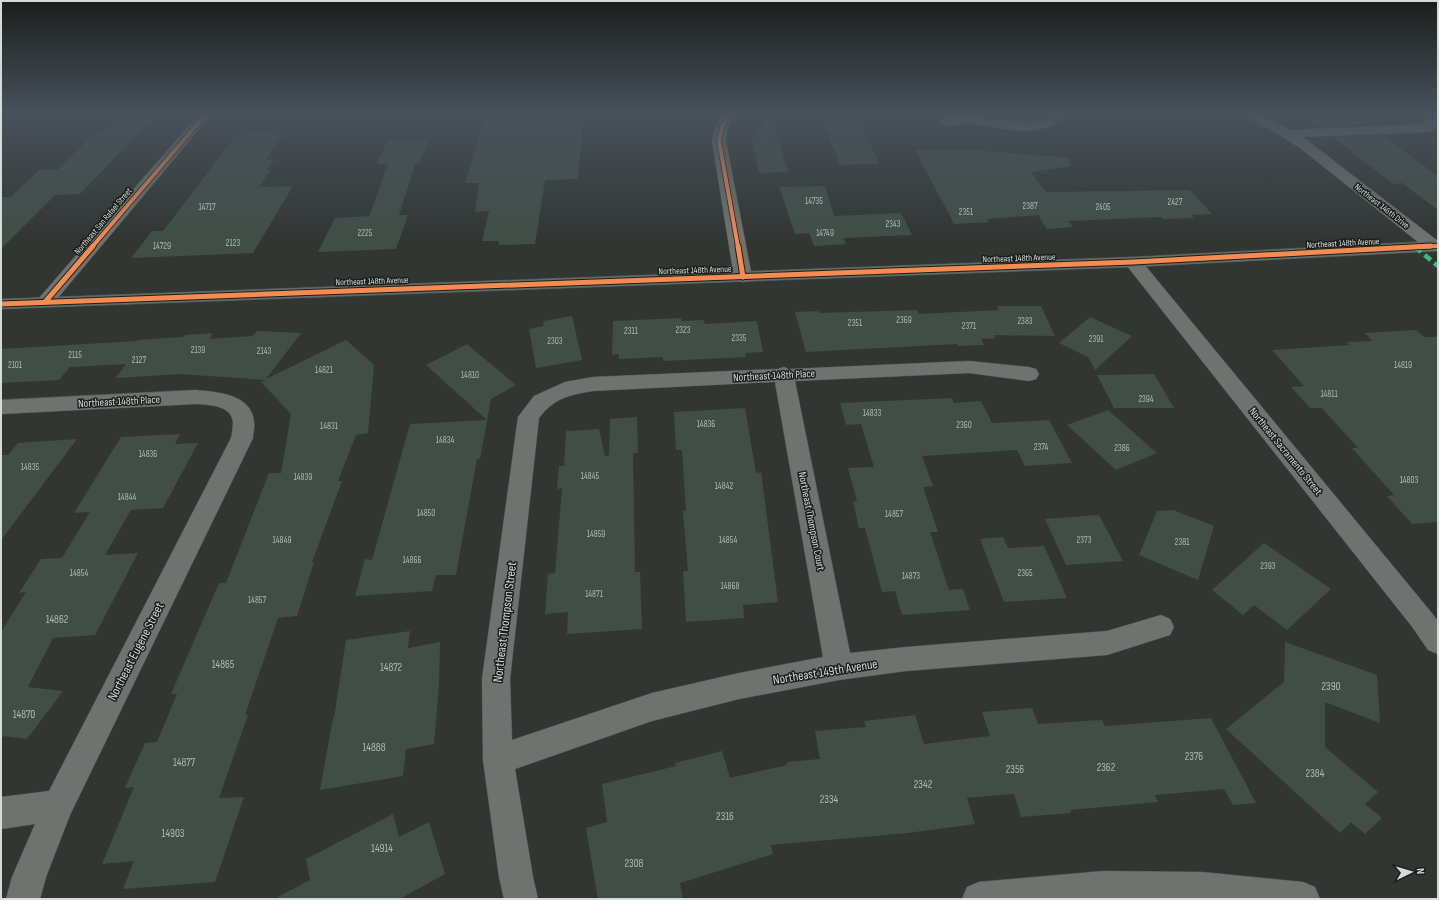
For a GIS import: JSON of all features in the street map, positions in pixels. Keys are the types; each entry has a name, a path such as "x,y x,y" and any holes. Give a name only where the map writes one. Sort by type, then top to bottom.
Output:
{"main road":[{"name":"Northeast 148th Avenue","path":"1,304 1133,262 1436,246"}],"street":[{"name":"Northeast San Rafael Street","path":"45,302 170,156"},
{"path":"721,156 743,277"},
{"name":"Northeast 146th Drive","path":"1319,156 1436,246"},
{"name":"Northeast Sacramento Street","path":"1133,262 1430,619 1438,642"},
{"name":"Northeast 148th Place","path":"529,417 541,401 565,388 593,384 784,374 969,367 1029,374"},
{"name":"Northeast Thompson Court","path":"784,374 839,667"},
{"name":"Northeast 148th Place","path":"1,407 196,397 222,399 236,405"},
{"name":"Northeast Eugene Street","path":"23,899 29,877 58,806 242,438 244,420 236,405"},
{"name":"Northeast Thompson Street","path":"521,899 498,760 496,679 529,417"},
{"name":"Northeast 149th Avenue","path":"498,760 652,707 739,686 839,667 906,659 1107,643 1161,627"},
{"path":"1,813 58,806"},
{"path":"979,899 1103,888 1202,889 1303,899"}],"building":[{"path":"71,156 117,156 80,194 55,195 1,249 1,197 11,197 39,170 57,170"},
{"path":"220,156 269,156 266,160 274,160 267,170 270,170 259,187 293,186 253,253 131,258 152,231 163,231"},
{"path":"380,156 422,156 419,163 415,164 399,215 408,215 396,249 318,252 335,218 369,216 388,164 376,164"},
{"path":"473,156 580,156 578,179 545,180 535,244 499,245 499,241 482,241 489,211 475,212 479,183 465,183"},
{"path":"756,156 784,156 788,172 759,173"},
{"path":"837,156 875,156 879,164 840,165"},
{"path":"918,156 1046,156 1070,158 1070,166 1031,172 1046,192 1190,190 1212,214 1191,215 1194,218 1163,219 1161,217 1068,221 1073,227 1047,229 1038,215 987,219 989,222 954,224"},
{"path":"1357,156 1411,156 1438,176 1438,210 1402,183 1393,184"},
{"path":"825,186 834,216 901,213 912,235 843,238 846,244 814,246 809,233 795,234 779,187"},
{"path":"997,306 1041,306 1055,336 994,335 996,338 981,339 984,345 958,346 957,344 806,352 795,312 818,311 819,313 917,310 919,314 999,310"},
{"path":"572,316 582,360 536,368 529,329 544,326 543,321"},
{"path":"1090,317 1132,336 1095,370 1088,357 1059,343"},
{"path":"681,318 681,321 704,320 705,324 757,321 763,352 745,353 746,357 663,361 663,357 619,359 619,354 612,355 613,321"},
{"path":"1416,330 1424,337 1438,337 1438,522 1412,524 1387,496 1394,495 1352,448 1358,448 1322,408 1310,408 1291,387 1304,386 1272,350 1350,345 1346,342 1372,341 1365,333"},
{"path":"257,331 301,333 266,379 346,340 374,365 368,433 356,435 338,481 342,481 312,562 314,562 297,616 278,618 245,715 248,715 219,798 244,797 215,882 123,889 134,861 102,864 134,787 125,788 145,743 157,742 177,694 171,694 219,583 226,583 269,473 281,473 291,414 261,382 266,380 180,374 116,378 126,364 70,367 59,380 1,383 1,349 137,341 212,333 210,339 253,336"},
{"path":"467,344 516,385 491,399 480,459 477,459 456,575 436,575 432,591 355,596 365,559 372,560 410,424 487,420 426,365"},
{"path":"1154,374 1174,408 1114,408 1097,375"},
{"path":"952,398 954,403 981,401 992,423 1049,420 1072,463 1025,466 1017,450 922,456 933,486 923,487 938,532 930,532 949,590 963,589 970,610 902,615 895,591 882,592 865,528 859,528 853,501 857,501 848,468 874,467 861,424 846,425 840,403"},
{"path":"745,408 756,473 761,472 778,602 743,605 744,618 686,622 683,571 688,571 683,511 686,511 682,450 676,450 674,412"},
{"path":"1108,410 1157,453 1116,470 1067,425"},
{"path":"637,417 638,453 633,453 635,572 640,572 642,629 567,634 568,612 545,614 548,574 555,573 562,488 557,489 559,466 564,466 566,431 599,429 605,456 609,455 610,419"},
{"path":"180,434 175,444 198,443 163,508 131,510 105,555 138,553 95,635 53,638 28,687 63,691 27,739 3,736 1,740 1,632 26,592 19,593 41,559 62,558 90,512 74,513 121,437"},
{"path":"77,439 1,540 1,455 8,455 18,443"},
{"path":"1173,510 1214,526 1198,580 1139,555 1157,511"},
{"path":"1099,515 1123,561 1066,565 1045,519"},
{"path":"1003,537 1008,548 1044,546 1067,598 1004,602 980,539"},
{"path":"1264,543 1331,589 1287,630 1254,605 1243,615 1212,590"},
{"path":"410,631 408,648 440,642 439,685 434,744 406,749 403,776 320,790 334,718 346,640"},
{"path":"1285,642 1377,675 1380,723 1325,702 1325,747 1378,792 1365,804 1382,818 1365,834 1351,822 1340,833 1226,729 1284,682"},
{"path":"1032,708 1038,724 1102,720 1105,726 1211,718 1256,803 1233,805 1224,789 1155,795 1158,802 1070,810 1071,813 1021,817 1014,794 967,798 975,824 908,833 771,845 773,854 680,883 683,899 598,899 586,828 607,822 602,784 676,766 675,763 722,751 730,778 787,765 787,762 820,759 815,731 866,727 864,721 915,715 924,744 990,736 982,712"},
{"path":"393,814 399,837 429,822 445,874 400,899 274,899 310,880 306,859"}],"marked path":[{"path":"1415,247 1438,266"}],"cycle path":[{"path":"45,302 170,156"},
{"path":"722,156 743,277"},
{"path":"1,304 1133,262 1438,246"}]}
